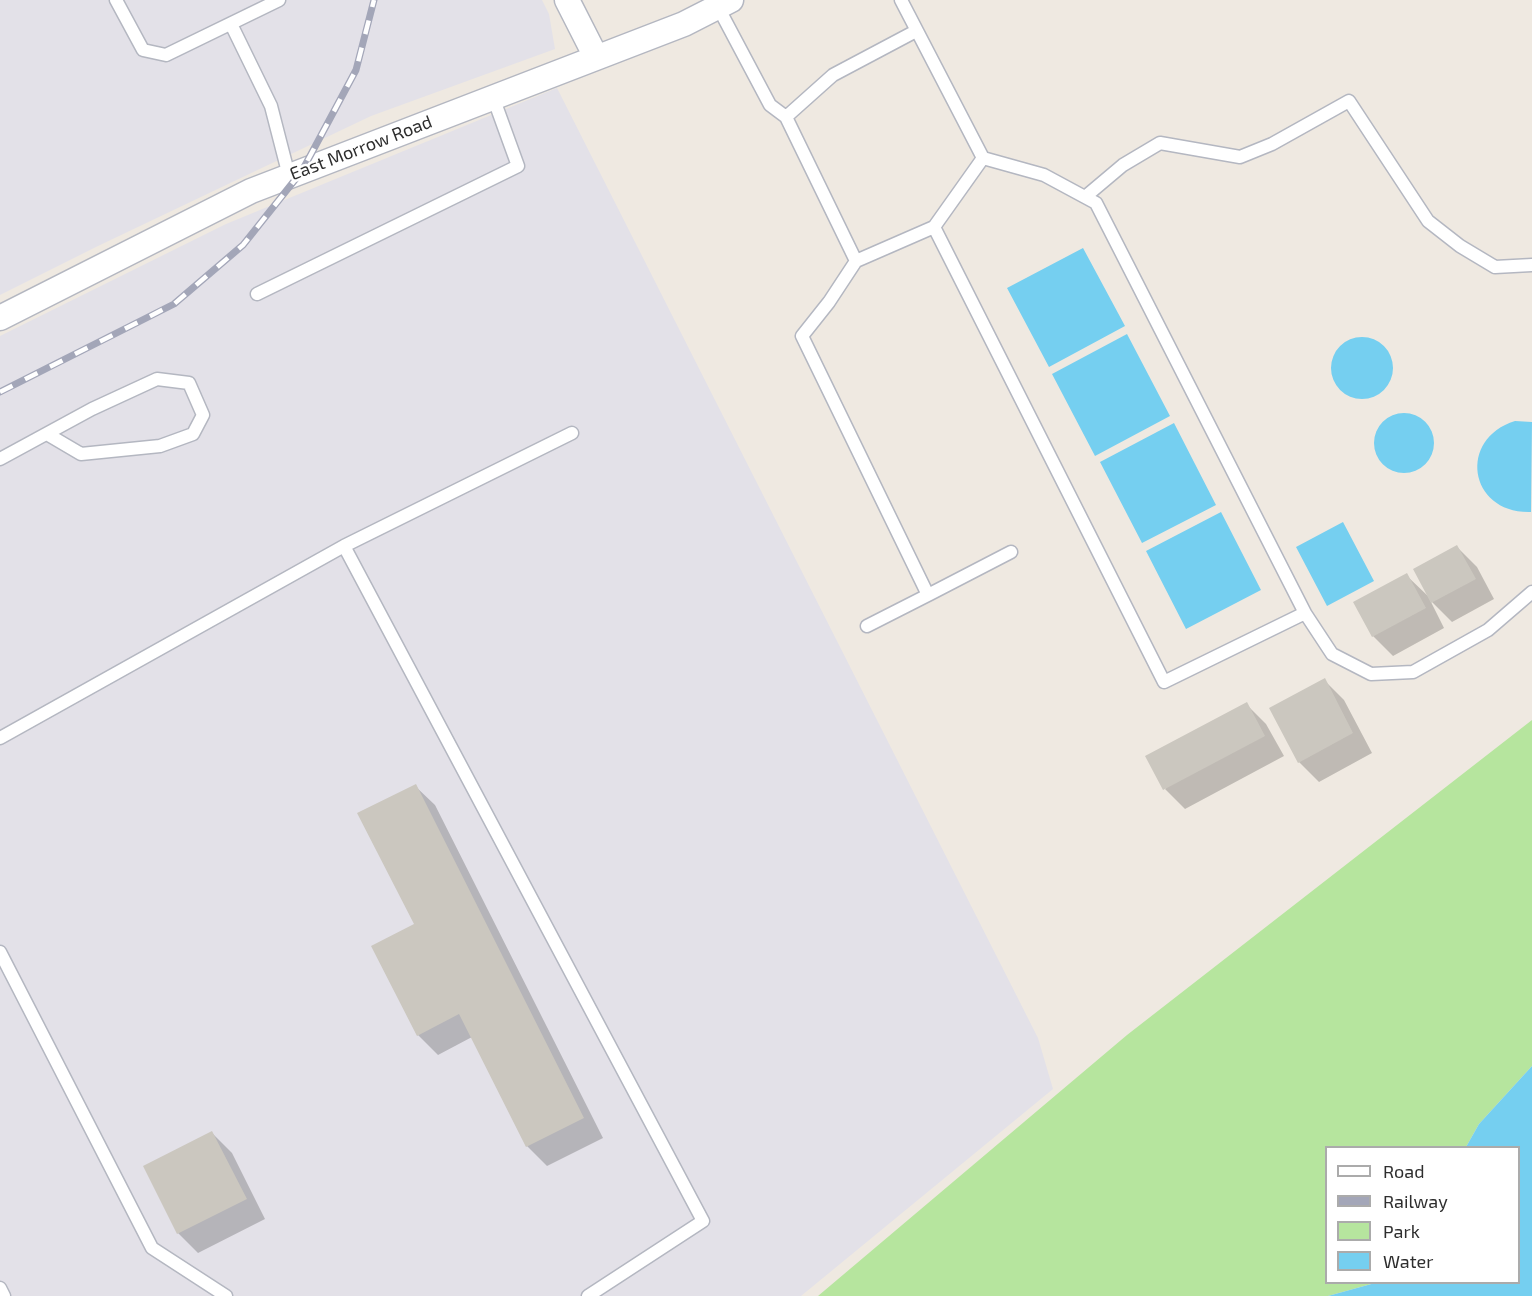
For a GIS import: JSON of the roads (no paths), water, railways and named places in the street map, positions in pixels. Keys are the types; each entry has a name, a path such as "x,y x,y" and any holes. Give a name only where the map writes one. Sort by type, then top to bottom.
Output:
{"street":[{"path":"567,0 596,57"},
{"name":"East Morrow Road","path":"0,318 251,191 684,24 724,3"}],"lane":[{"path":"116,0 144,50 166,55 279,0"},
{"path":"901,0 983,158 1044,175 1096,203 1305,613 1332,654 1371,674 1413,672 1488,630 1532,592"},
{"path":"724,3 770,105 786,117 856,261"},
{"path":"231,24 271,106 289,176"},
{"path":"786,117 833,75 916,31"},
{"path":"257,294 518,165 493,97"},
{"path":"1085,197 1123,165 1160,143 1240,158 1272,144 1349,101 1428,221 1460,246 1495,267 1532,265"},
{"path":"928,595 802,336 829,302 856,261 934,227 983,158"},
{"path":"934,227 1164,682 1305,613"},
{"path":"0,459 92,409 157,379 189,383 202,415 193,434 160,446 81,454 47,434"},
{"path":"0,738 344,546 572,433"},
{"path":"344,546 703,1221 588,1296"},
{"path":"867,626 1011,552"},
{"path":"0,952 152,1248 226,1296"},
{"path":"0,1288 4,1296"}],"water":[{"path":"1083,248 1125,326 1049,367 1007,288"},
{"path":"1127,334 1170,416 1095,456 1052,374"},
{"path":"1362,337 1374,339 1384,346 1391,356 1393,368 1391,380 1384,390 1374,397 1362,399 1350,397 1340,390 1333,380 1331,368 1333,356 1340,346 1350,339"},
{"path":"1404,413 1421,418 1429,426 1434,443 1429,460 1421,468 1404,473 1387,468 1379,460 1374,443 1379,426 1387,418"},
{"path":"1515,421 1532,422 1531,512 1510,509 1494,501 1483,489 1478,474 1478,458 1484,443 1496,430"},
{"path":"1174,423 1216,505 1142,543 1100,462"},
{"path":"1221,512 1261,590 1186,629 1146,551"},
{"path":"1343,522 1374,581 1327,606 1296,547"},
{"path":"1532,1066 1532,1296 1328,1296 1371,1284 1520,1284 1520,1146 1467,1146 1479,1124"}],"railway":[{"path":"0,392 174,304 243,245 302,171 356,70 374,0"}]}
